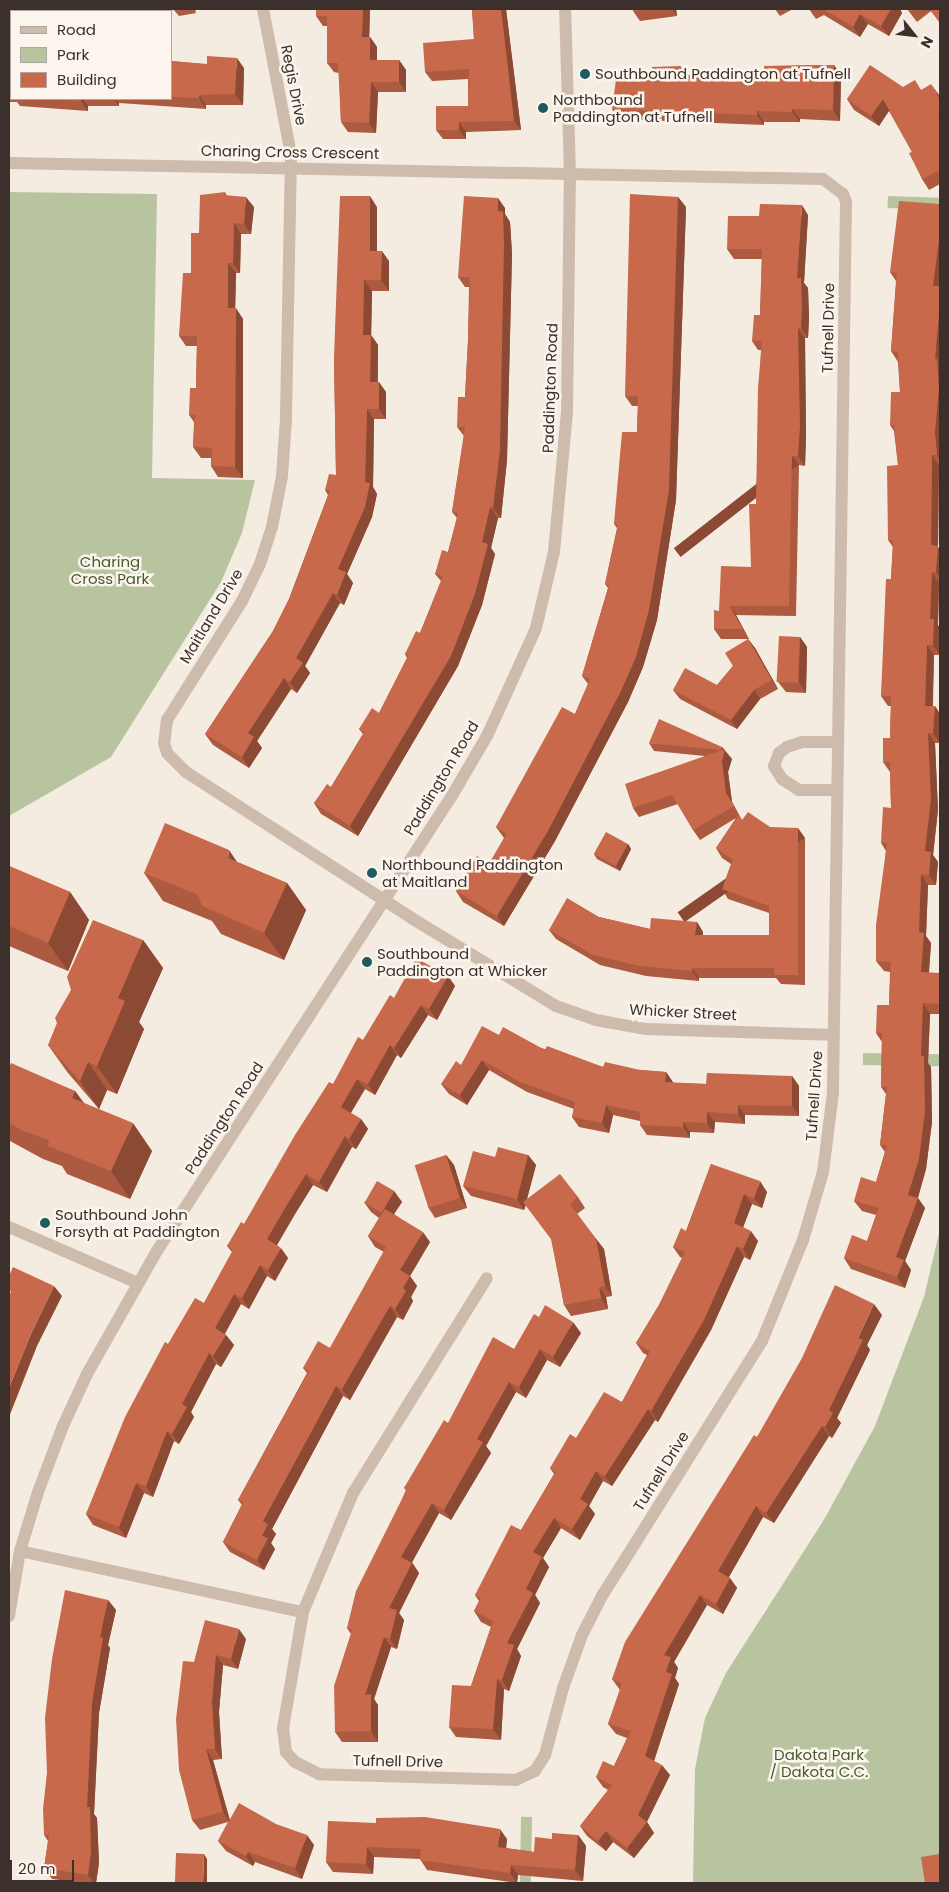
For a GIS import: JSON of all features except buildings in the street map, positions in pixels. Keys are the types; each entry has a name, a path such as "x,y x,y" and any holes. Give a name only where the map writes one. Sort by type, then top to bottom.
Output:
{"street":[{"name":"Regis Drive","path":"263,9 289,146 290,168"},
{"name":"Paddington Road","path":"9,1616 20,1551 63,1426 138,1282 385,900 488,734 536,628 554,552 562,490 567,412 570,174 565,9"},
{"name":"Charing Cross Crescent","path":"9,163 570,174"},
{"name":"Maitland Drive","path":"290,168 286,419 279,499 251,583 170,714 164,730 164,743 167,753 186,772 385,900"},
{"name":"Tufnell Drive","path":"487,1278 353,1492 303,1612 282,1728 286,1752 294,1762 319,1774 516,1780 535,1771 545,1755 563,1688 582,1635 603,1594 762,1341 792,1272 814,1206 828,1145 833,1093 846,202 843,194 823,179 570,174"},
{"path":"837,790 799,790 782,780 774,766 780,753 788,746 802,742 838,742"},
{"name":"Whicker Street","path":"385,900 526,990 576,1014 646,1029 833,1034"},
{"path":"9,1227 138,1282"},
{"path":"20,1551 303,1612"}],"green space":[{"name":"Charing Cross Park","path":"9,192 157,194 152,478 255,480 242,533 221,582 111,757 9,816"},
{"path":"888,196 940,198 940,210 888,208"},
{"path":"863,1053 940,1054 940,1066 863,1065"},
{"name":"Dakota Park / Dakota C.C.","path":"940,1229 940,1883 693,1883 695,1769 705,1718 726,1673 825,1518 875,1426 924,1297"},
{"path":"521,1817 532,1817 531,1883 520,1883"}],"place":[{"name":"Southbound Paddington at Tufnell","path":"585,74"},
{"name":"Northbound Paddington at Tufnell","path":"543,108"},
{"name":"Northbound Paddington at Maitland","path":"372,873"},
{"name":"Southbound Paddington at Whicker","path":"367,962"},
{"name":"Southbound John Forsyth at Paddington","path":"45,1223"}]}
